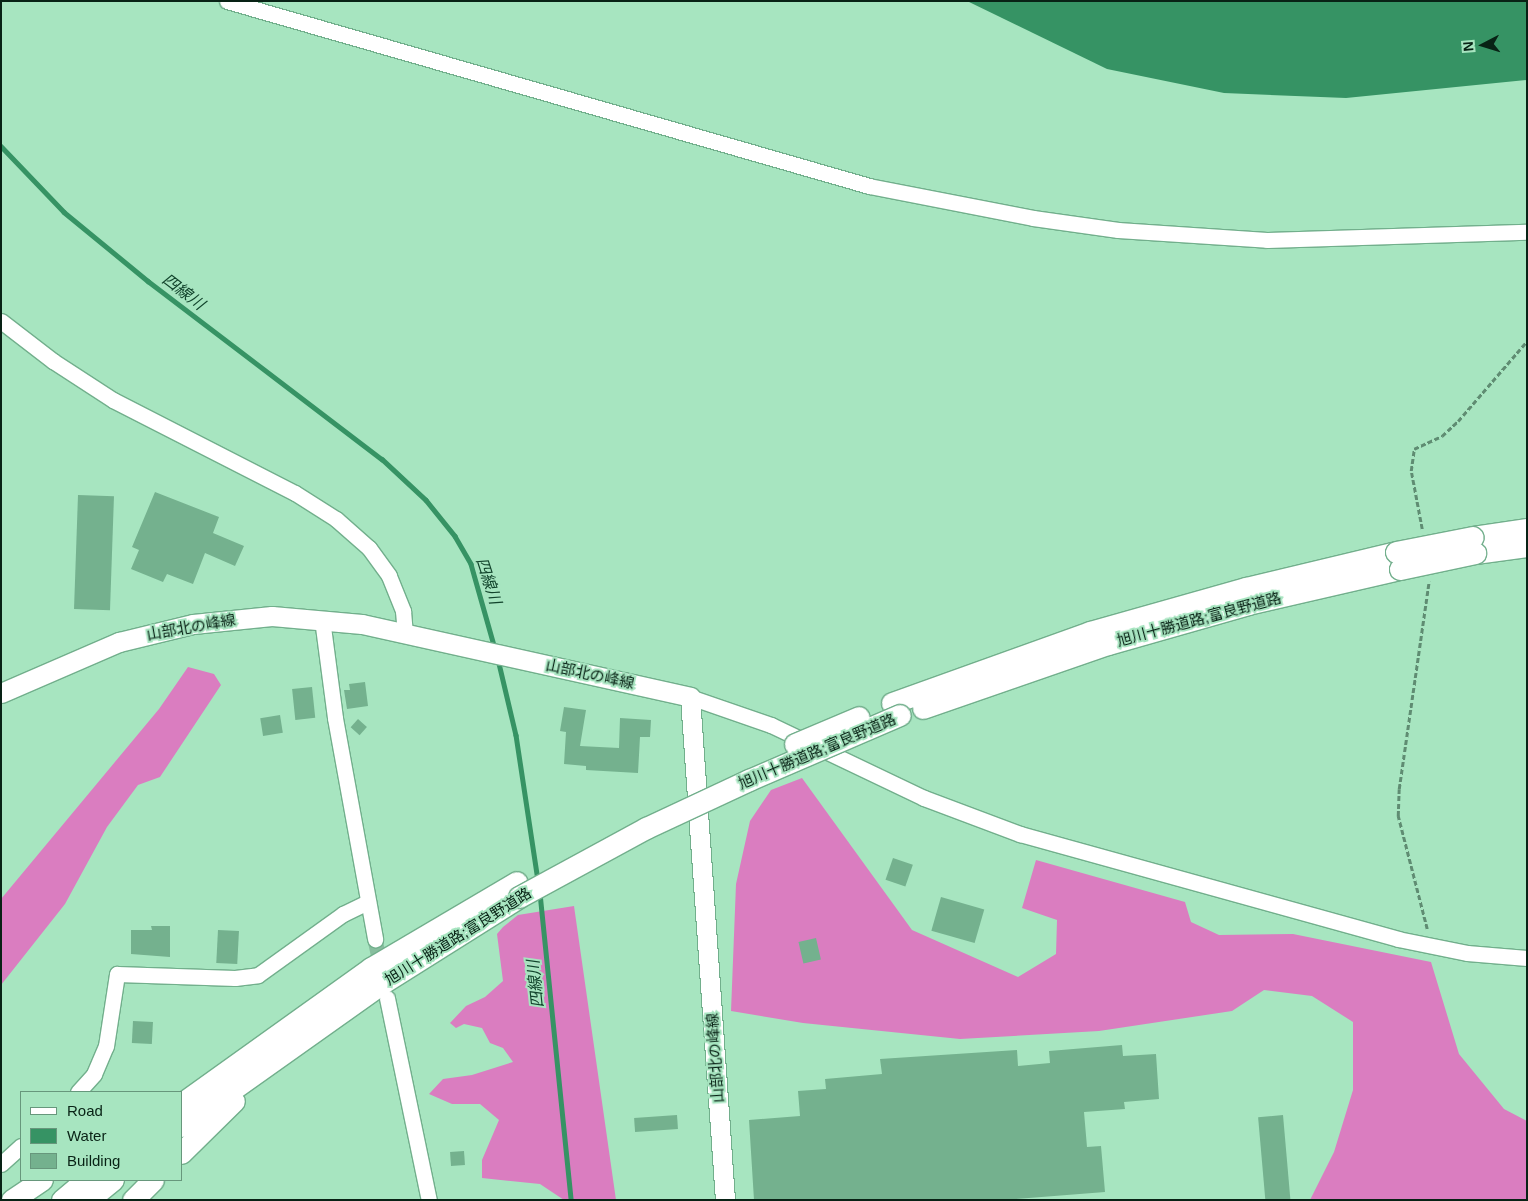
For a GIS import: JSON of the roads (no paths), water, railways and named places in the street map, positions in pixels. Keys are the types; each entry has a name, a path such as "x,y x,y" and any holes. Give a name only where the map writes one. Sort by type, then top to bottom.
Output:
{"highway":[{"name":"旭川十勝道路;富良野道路","path":"182,1125 371,968 743,767 1090,632 1246,588 1474,545 1527,529"},
{"name":"旭川十勝道路;富良野道路","path":"1474,545 1527,546"},
{"name":"旭川十勝道路;富良野道路","path":"182,1103 283,1040"},
{"path":"180,1091 283,1040"},
{"path":"182,1152 283,1040"},
{"path":"12,1200 40,1181"},
{"path":"62,1200 85,1181"},
{"path":"88,1200 111,1181"},
{"path":"133,1200 152,1181"}],"main road":[{"name":"山部北の峰線","path":"1,693 119,642 160,631 229,618 272,616 322,619 405,633 690,697 725,1200"}],"street":[{"path":"227,1 869,186 1033,218 1118,230 1267,240 1527,232"},
{"path":"1,321 53,361 113,400 295,493 336,519 369,548 389,576 403,611 405,633"},
{"path":"322,619 334,718 375,939"},
{"path":"690,697 771,725 924,798 1020,834 1429,946 1467,953 1527,958"},
{"path":"79,1091 94,1074 106,1046 117,974 235,978 258,975 343,914 368,902"},
{"path":"387,998 429,1200"},
{"path":"1,1164 20,1147"}],"water":[{"path":"967,1 1527,1 1527,80 1346,98 1224,93 1107,69"}],"waterway":[{"name":"四線川","path":"1,146 64,212 148,281 382,459 426,500 455,536 471,564 495,649"},
{"name":"四線川","path":"498,659 516,735 538,880"},
{"name":"四線川","path":"540,893 571,1200"}],"tunnel":[{"path":"375,939 382,972"}]}
